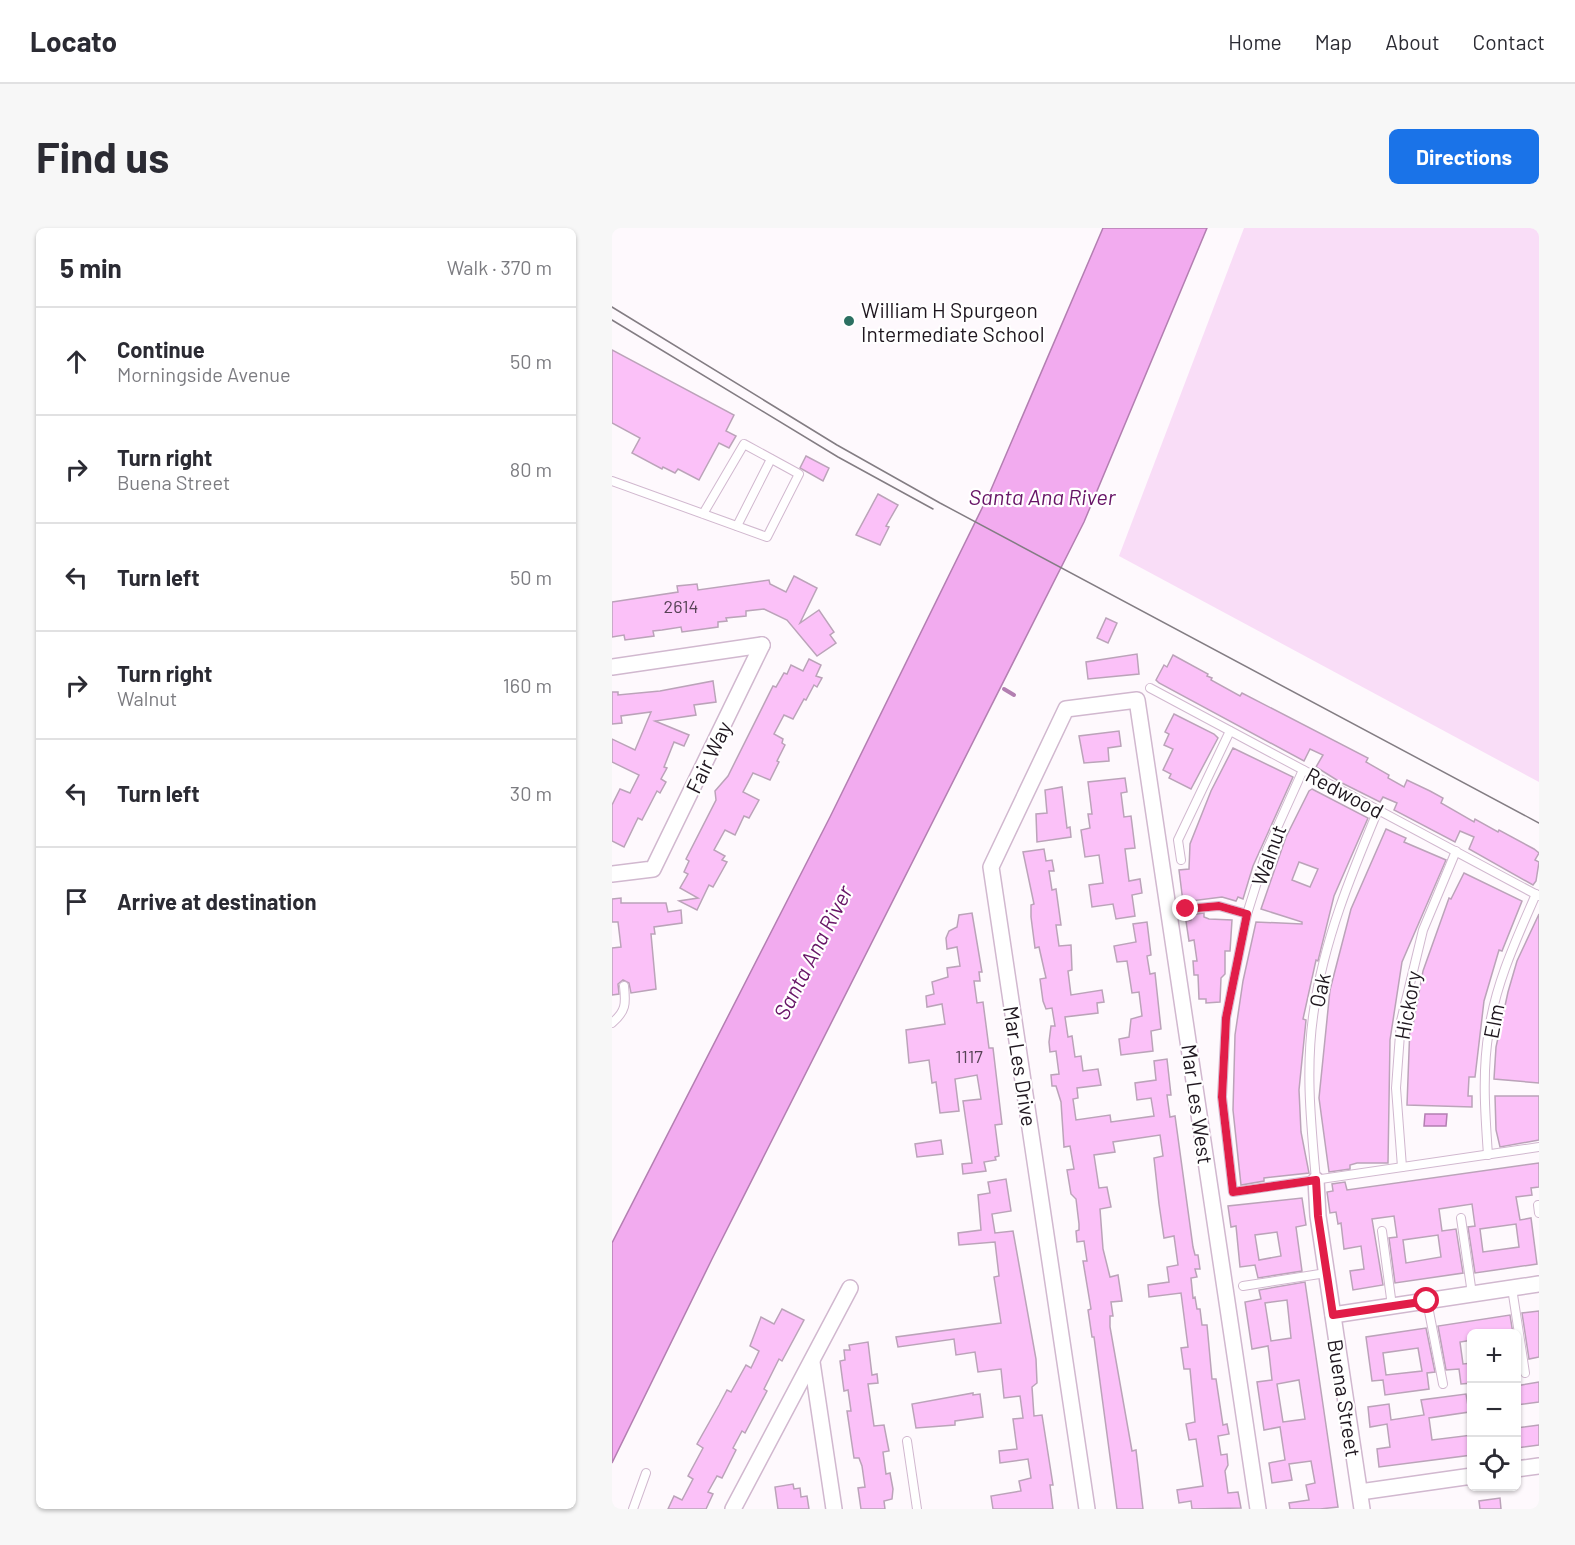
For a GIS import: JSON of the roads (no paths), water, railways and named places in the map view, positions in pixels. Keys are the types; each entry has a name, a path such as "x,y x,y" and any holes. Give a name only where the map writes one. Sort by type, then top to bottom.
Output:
{"street":[{"name":"Fair Way","path":"612,667 762,645 653,869 612,874"},
{"name":"Mar Les Drive","path":"1087,1509 991,867 1066,709 1137,700"},
{"name":"Mar Les West","path":"1137,700 1258,1509"},
{"name":"Buena Street","path":"1316,1180 1318,1216 1362,1509"},
{"path":"1333,1315 1539,1284"},
{"path":"733,1509 850,1288"},
{"path":"812,1362 834,1509"},
{"path":"1521,1468 1539,1466"},
{"path":"1360,1492 1467,1477"}],"lane":[{"path":"612,481 703,514 737,526 767,537 799,474 744,444 703,514"},
{"path":"737,526 771,459"},
{"name":"Redwood","path":"1150,688 1538,895"},
{"path":"1181,860 1178,840 1230,731"},
{"name":"Walnut","path":"1303,770 1267,850 1247,914 1226,1018 1222,1097 1233,1192 1316,1180"},
{"name":"Oak","path":"1316,1180 1309,1101 1314,1011 1334,923 1378,810"},
{"name":"Hickory","path":"1402,1167 1396,1088 1401,1021 1423,930 1456,851"},
{"name":"Elm","path":"1488,1155 1484,1093 1489,1029 1504,968 1538,895"},
{"path":"1186,909 1219,906 1247,914"},
{"path":"612,1023 623,1013 626,1002 624,986"},
{"path":"1316,1180 1539,1147"},
{"path":"1461,1218 1472,1294"},
{"path":"1382,1231 1392,1306"},
{"path":"1243,1286 1326,1273"},
{"path":"1512,1288 1525,1372"},
{"path":"1427,1301 1443,1384"},
{"path":"907,1441 917,1509"},
{"path":"633,1509 646,1473"}],"water":[{"name":"Santa Ana River","path":"1103,228 1207,228 1084,522 712,1259 612,1463 612,1243 830,817 990,492"},
{"path":"1425,1114 1447,1114 1446,1126 1424,1126"}],"waterway":[{"path":"1004,689 1014,695"}],"tram line":[{"path":"612,307 837,445 940,503 1539,823"},
{"path":"612,320 838,457 933,509"}],"place":[{"name":"William H Spurgeon Intermediate School","path":"849,321"}]}
